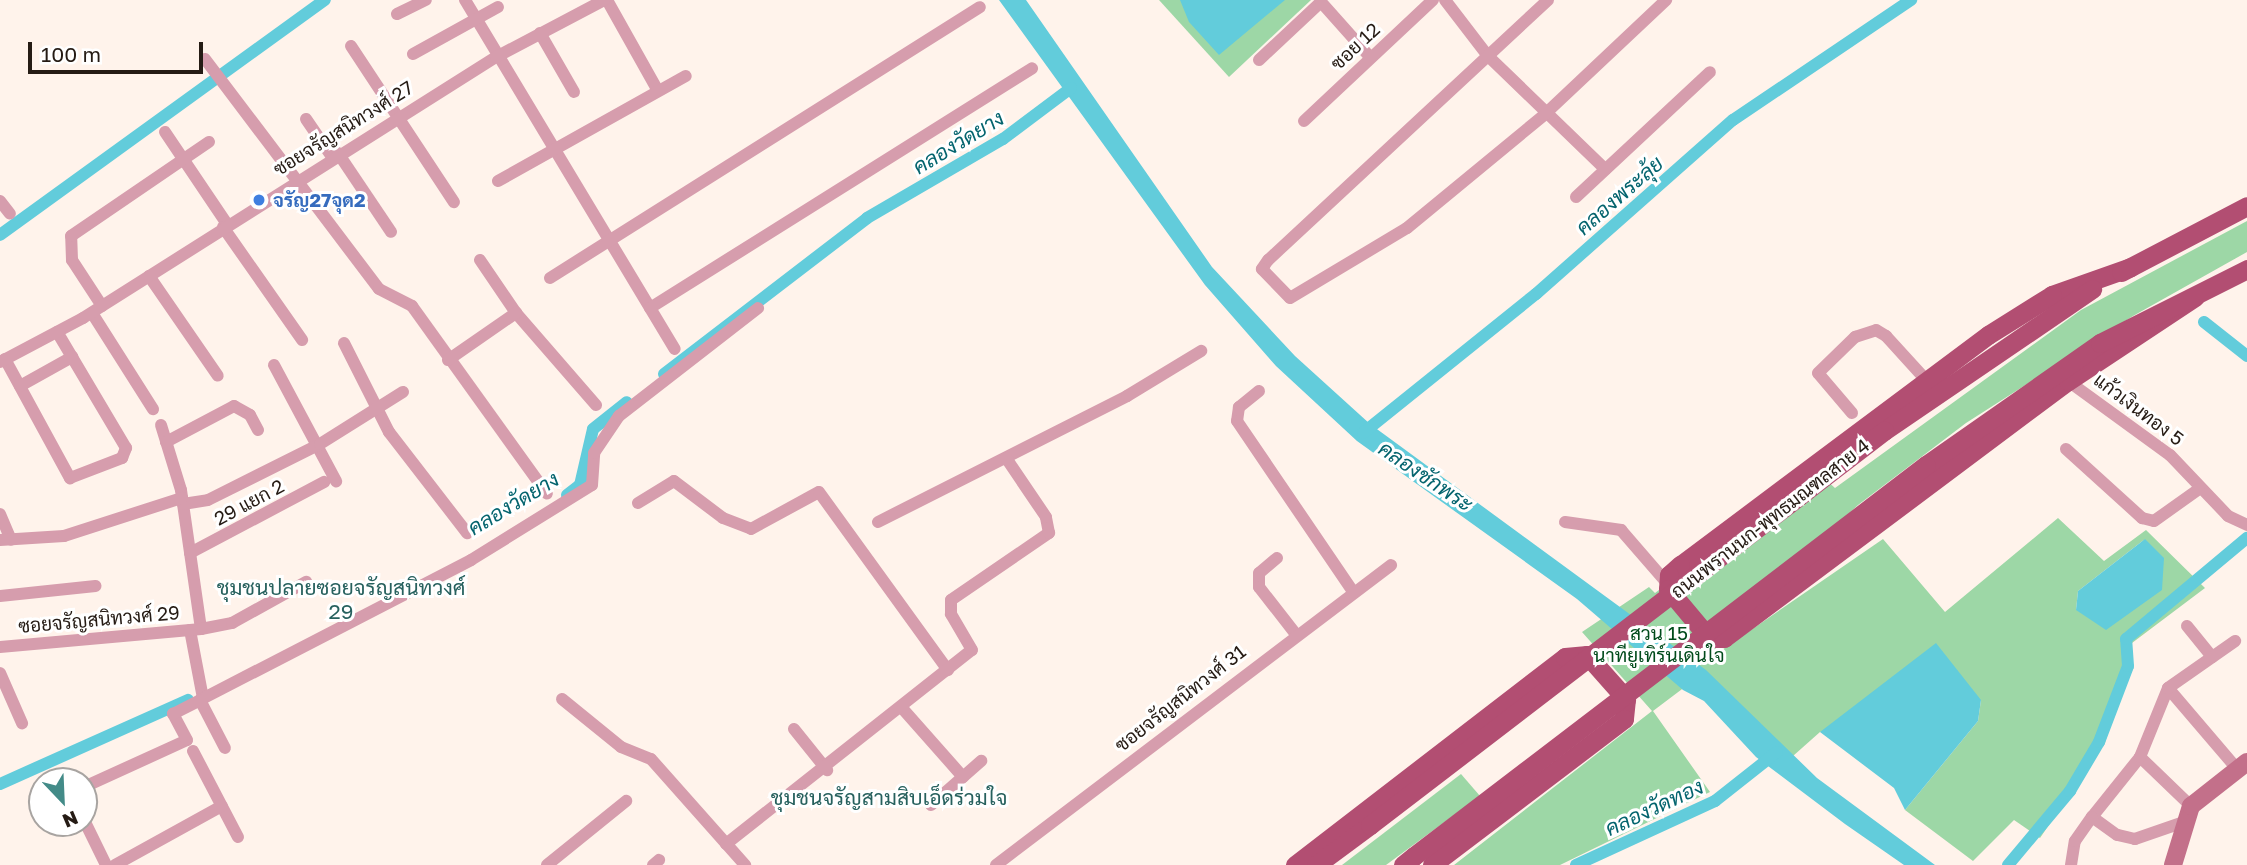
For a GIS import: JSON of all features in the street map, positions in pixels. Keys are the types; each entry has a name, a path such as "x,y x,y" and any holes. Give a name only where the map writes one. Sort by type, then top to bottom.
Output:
{"main road":[{"name":"ถนนพรานนก-พุทธมณฑลสาย 4","path":"1316,865 1884,431 2018,334 2131,267 2247,206"},
{"path":"2131,267 2052,295 1926,380 1666,582 1709,638 1724,638 2068,381 2159,326 2195,297"},
{"path":"1408,861 1926,465 2048,375 2149,315 2195,297 2247,269"},
{"path":"1295,865 1565,657 1587,655 1622,692 1627,716 1433,865"}],"street":[{"path":"397,14 426,0"},
{"path":"465,0 496,57 675,349"},
{"path":"606,0 658,91"},
{"name":"ซอยจรัญสนิทวงศ์ 27","path":"2,361 97,310 296,179 496,57 606,0"},
{"name":"ซอย 12","path":"1304,121 1433,0"},
{"path":"1445,0 1489,56 1544,115 1605,169"},
{"path":"1548,0 1262,269 1290,298 1372,253 1544,115 1666,0"},
{"path":"1259,60 1321,2 1370,57"},
{"path":"413,54 498,7"},
{"path":"550,278 980,7"},
{"path":"540,33 574,92"},
{"path":"351,46 454,202"},
{"path":"205,59 379,289 412,306 448,360 547,494"},
{"path":"650,308 1032,68"},
{"path":"1576,197 1710,72"},
{"path":"498,181 686,76"},
{"path":"306,119 391,232"},
{"path":"165,132 302,340"},
{"path":"153,409 72,260 71,236 209,142"},
{"path":"0,201 10,214"},
{"path":"481,260 516,313 596,405"},
{"path":"149,275 218,376"},
{"path":"238,837 173,714 471,560 592,485 594,453 619,416 758,308"},
{"path":"448,360 516,313"},
{"path":"1852,413 1818,373 1855,337 1876,330 1886,335 1926,380"},
{"path":"2,361 20,386 73,480 122,458 126,448 57,332"},
{"path":"344,342 376,409 467,533"},
{"path":"878,522 1006,458 1201,351"},
{"path":"20,386 72,357"},
{"path":"274,365 317,445"},
{"name":"แก้วเงินทอง 5","path":"2068,381 2170,455 2199,489 2246,524"},
{"path":"1259,391 1239,407 1237,421 1353,592"},
{"path":"0,513 6,540 64,536 182,501 208,500 317,445 403,392"},
{"path":"166,442 234,406 250,415 258,430"},
{"path":"161,425 182,501 190,553 202,699 225,748"},
{"name":"29 แยก 2","path":"190,553 330,481 317,445"},
{"path":"2066,449 2143,518 2154,521 2199,489"},
{"path":"726,844 827,770 972,650 951,614 955,593 1049,533 1046,517 1006,458"},
{"path":"638,503 674,481 723,518 751,529 819,492 948,670"},
{"path":"1565,522 1621,530 1666,582"},
{"path":"1277,558 1259,573 1259,587 1295,633"},
{"name":"ซอยจรัญสนิทวงศ์ 31","path":"996,865 1295,633 1391,565"},
{"name":"ซอยจรัญสนิทวงศ์ 29","path":"0,647 196,630 232,623 306,582"},
{"path":"0,596 95,586"},
{"path":"2187,626 2212,657"},
{"path":"2071,865 2075,841 2140,757 2168,688 2235,641"},
{"path":"0,673 22,723"},
{"path":"2092,817 2134,839 2188,814 2243,766 2168,688"},
{"path":"562,699 621,747 651,759 745,865"},
{"path":"902,708 963,777"},
{"path":"794,729 827,770"},
{"path":"98,781 190,745"},
{"path":"2140,757 2188,814"},
{"path":"931,805 981,761"},
{"path":"547,865 626,801"},
{"path":"115,865 222,806"},
{"path":"2172,865 2188,814"},
{"path":"92,837 106,865"}],"green space":[{"path":"1159,0 1311,0 1229,77"},
{"name":"สวน 15 นาทียูเทิร์นเดินใจ","path":"2247,221 2247,252 2133,316 1966,423 1858,505 1710,642 1719,652 1883,539 1945,612 2058,518 2104,561 2146,530 2205,588 2132,643 2105,743 2040,838 2014,820 1973,861 1905,810 1978,721 1981,700 1820,732 1793,756 1706,671 1653,711 1710,792 1560,865 1454,865 1652,711 1582,632 1649,587 1655,593 1816,471 1835,488 2081,310","holes":["2145,539 2076,610 2078,591"]},
{"path":"1461,774 1480,796 1386,865 1342,865"}],"water":[{"name":"คลองชักพระ","path":"999,0 1026,0 1212,267 1295,356 1370,424 1706,670 1817,778 1935,865 1904,865 1845,824 1756,757 1704,701 1683,690 1577,599 1357,441 1276,366 1205,285"},
{"path":"1180,0 1285,0 1219,55 1189,22"},
{"path":"2145,539 2164,558 2162,590 2106,630 2076,610 2078,591"},
{"path":"1936,643 1981,700 1978,721 1905,810 1894,788 1820,732"}],"waterway":[{"path":"0,235 325,0"},
{"name":"คลองพระลุ้ย","path":"1363,433 1536,294 1733,120 1911,0"},
{"name":"คลองวัดยาง","path":"664,374 867,218 1003,139 1071,88"},
{"path":"2204,322 2247,356"},
{"name":"คลองวัดยาง","path":"567,495 580,485 593,429 627,402"},
{"path":"2008,865 2070,791 2099,742 2128,666 2126,639 2247,538"},
{"name":"คลองวัดยาง","path":"0,784 188,700"},
{"name":"คลองวัดทอง","path":"1576,865 1715,801 1777,752"}],"place":[{"name":"จรัญ27จุด2","path":"259,200"}],"district":[{"name":"ชุมชนปลายซอยจรัญสนิทวงศ์ 29","path":"341,599"},
{"name":"ชุมชนจรัญสามสิบเอ็ดร่วมใจ","path":"889,797"}]}
